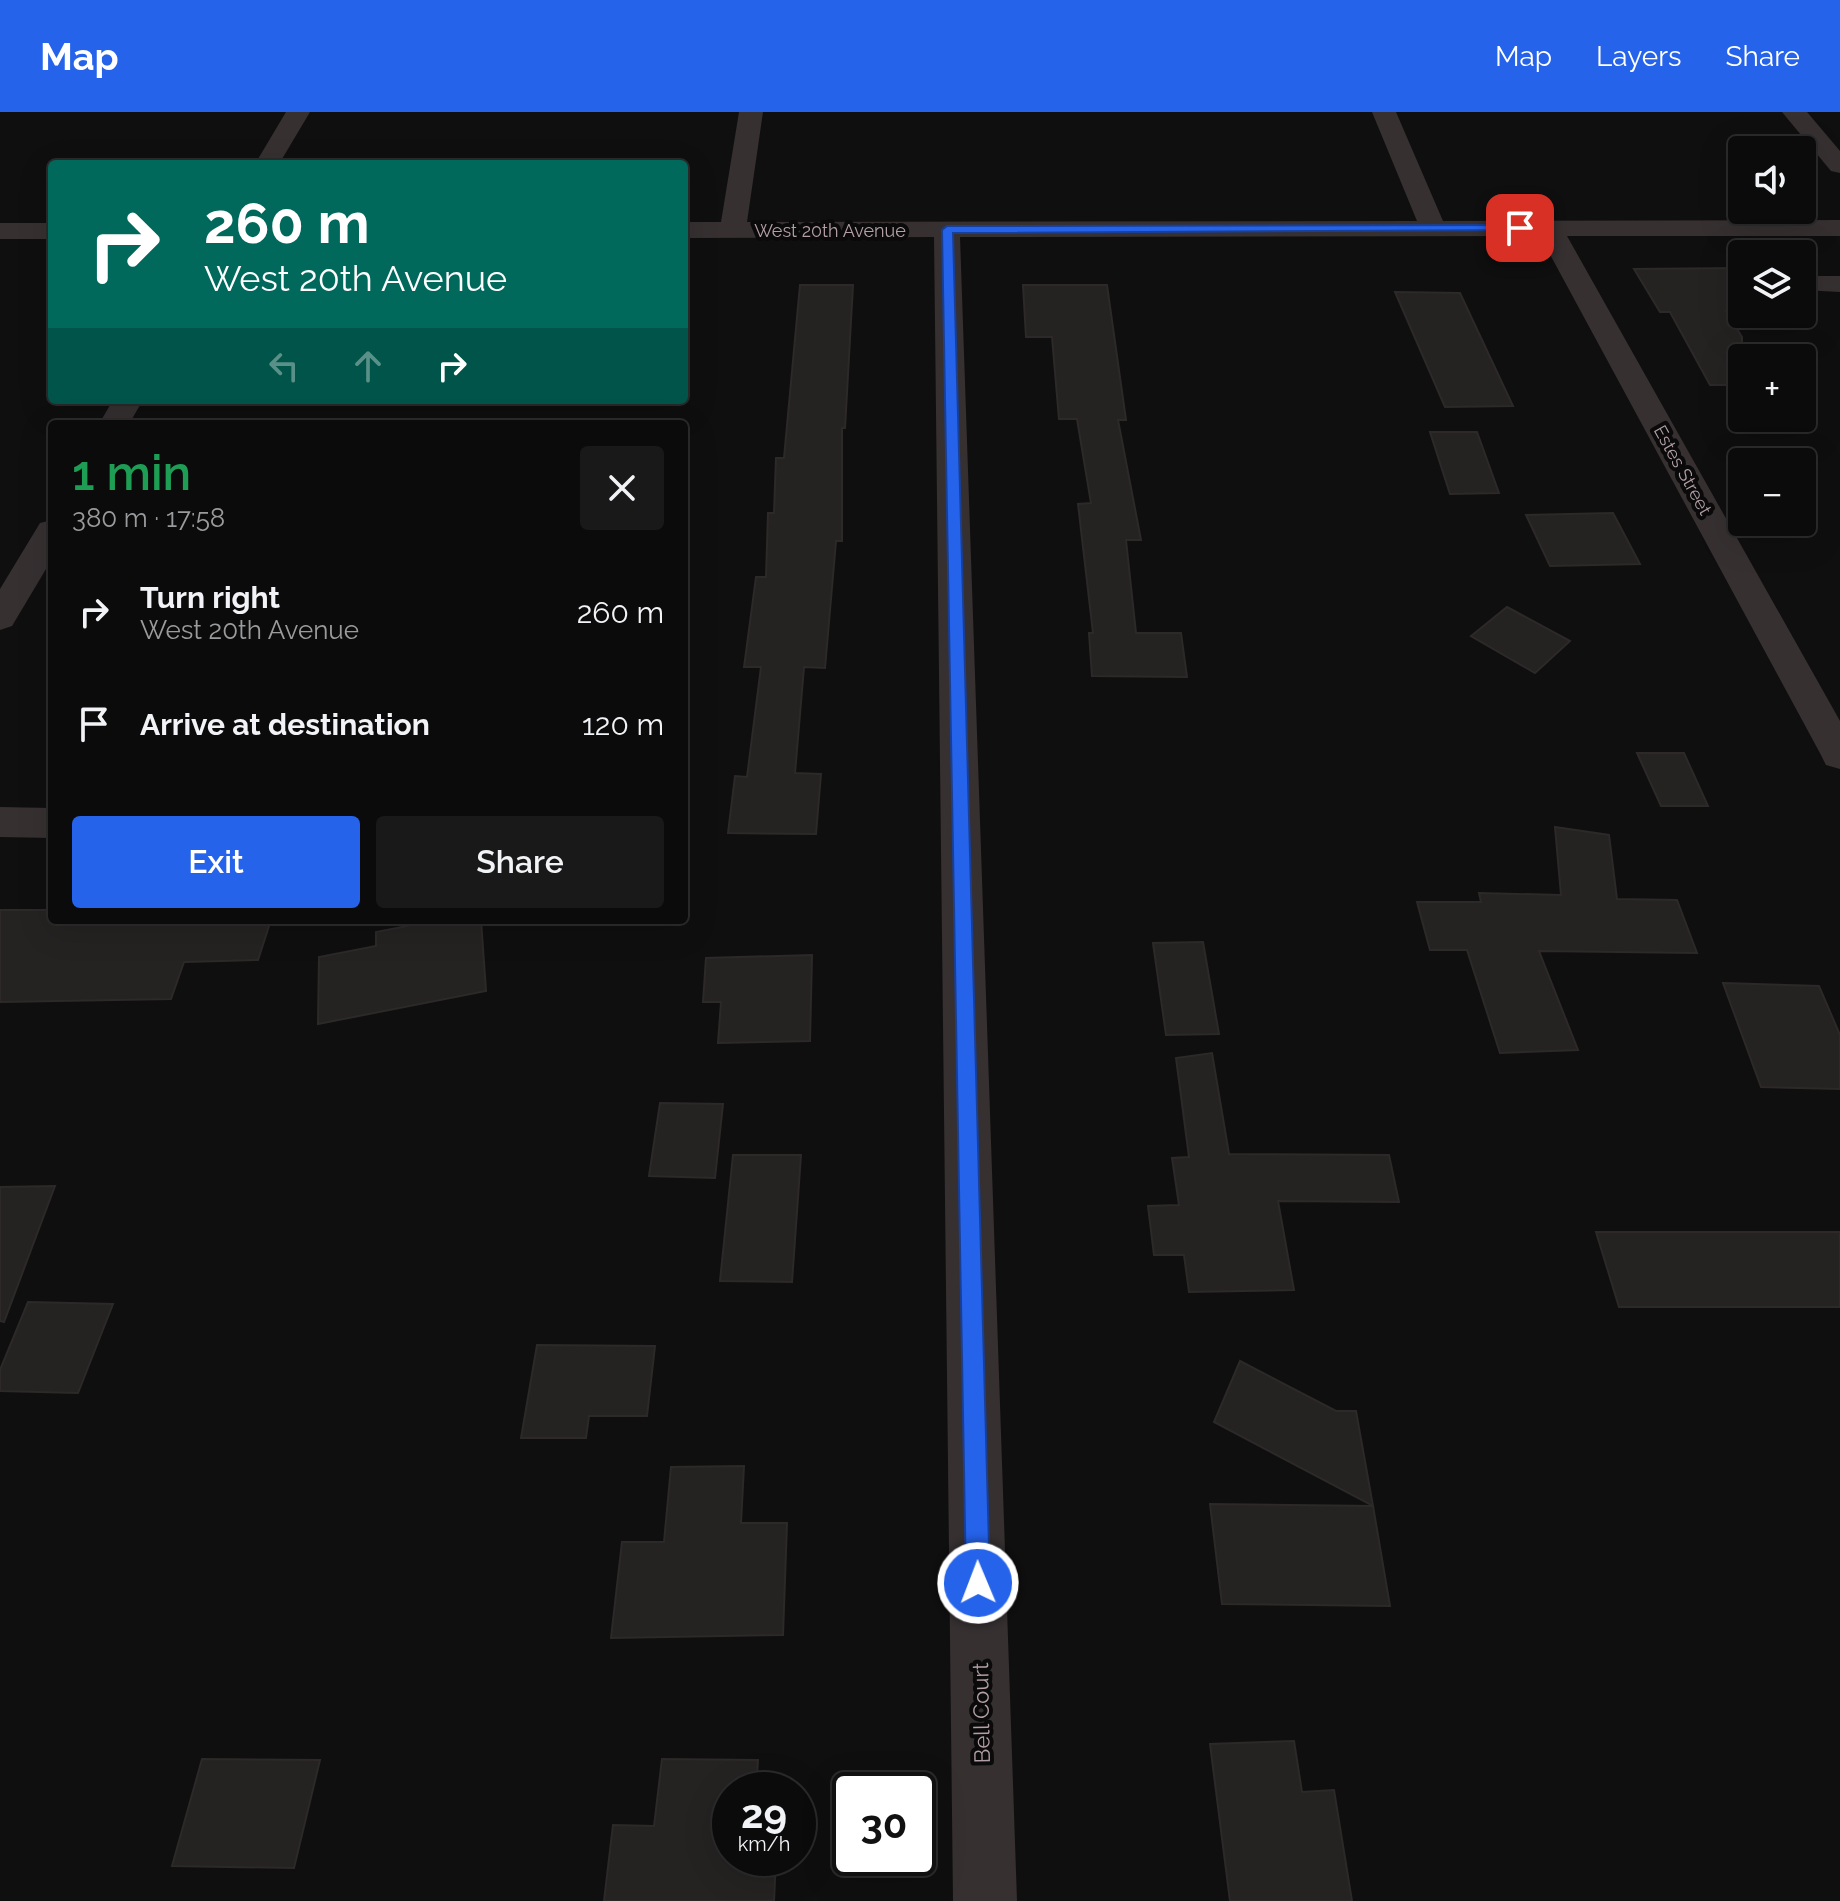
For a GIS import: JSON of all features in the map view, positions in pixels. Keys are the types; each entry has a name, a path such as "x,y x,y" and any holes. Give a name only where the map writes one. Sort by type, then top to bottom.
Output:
{"street":[{"path":"269,160 298,112"},
{"path":"733,229 751,112"},
{"path":"1384,112 1433,228"},
{"path":"1794,112 1840,166"},
{"name":"Estes Street","path":"1549,228 1840,755"},
{"path":"1763,228 1772,240"},
{"name":"West 20th Avenue","path":"688,230 1840,228"},
{"name":"Bell Court","path":"947,230 985,1901"},
{"path":"0,231 48,231"},
{"path":"1816,284 1840,284"},
{"path":"0,618 48,537"},
{"path":"0,822 48,823"}],"building":[{"path":"1728,268 1728,328 1736,328 1742,344 1728,344 1728,385 1710,385 1670,312 1660,312 1634,269"},
{"path":"800,285 853,285 845,428 842,428 842,541 836,541 825,668 804,667 795,773 821,774 816,834 728,833 735,776 747,777 761,667 744,667 756,577 766,577 768,513 774,513 776,458 784,458"},
{"path":"1023,285 1107,285 1126,420 1118,420 1141,540 1126,540 1136,633 1181,633 1187,677 1092,676 1089,633 1093,633 1078,504 1091,503 1077,419 1059,419 1052,337 1026,337"},
{"path":"1395,292 1460,293 1513,406 1445,407"},
{"path":"1430,432 1477,432 1499,493 1450,494"},
{"path":"1613,513 1640,564 1550,566 1526,515"},
{"path":"1507,607 1570,641 1535,673 1471,636"},
{"path":"1637,753 1684,753 1708,806 1661,806"},
{"path":"1555,827 1609,835 1617,899 1677,900 1697,953 1539,951 1578,1050 1500,1053 1467,950 1430,950 1417,902 1481,902 1479,893 1561,895"},
{"path":"0,910 48,910 48,924 270,924 258,960 184,962 171,999 0,1002"},
{"path":"417,924 481,924 486,991 318,1024 319,957 376,946 376,932"},
{"path":"1203,942 1219,1034 1166,1035 1153,943"},
{"path":"812,955 810,1041 718,1043 721,1002 703,1002 706,958"},
{"path":"1723,983 1819,986 1840,1035 1840,1089 1761,1087"},
{"path":"1212,1053 1229,1154 1389,1155 1399,1202 1278,1201 1294,1290 1189,1292 1184,1255 1154,1255 1148,1206 1179,1205 1172,1158 1189,1157 1176,1058"},
{"path":"660,1103 723,1104 715,1178 649,1176"},
{"path":"733,1155 801,1155 792,1282 720,1281"},
{"path":"55,1186 4,1322 0,1321 0,1187"},
{"path":"1596,1232 1840,1232 1840,1307 1619,1307"},
{"path":"28,1302 113,1304 78,1393 0,1391 0,1370"},
{"path":"537,1345 655,1346 647,1416 589,1416 586,1438 521,1438"},
{"path":"1240,1361 1336,1411 1356,1411 1373,1506 1214,1422"},
{"path":"744,1466 741,1523 787,1523 783,1635 611,1638 622,1542 664,1542 671,1467"},
{"path":"1210,1504 1373,1506 1390,1606 1222,1604"},
{"path":"1294,1741 1302,1792 1334,1790 1352,1901 1230,1901 1210,1744"},
{"path":"202,1759 320,1760 294,1868 172,1866"},
{"path":"662,1759 758,1760 757,1772 712,1772 712,1876 775,1876 774,1901 604,1901 613,1825 654,1826"}],"route":[{"path":"978,1583 947,230 1520,228"}]}
